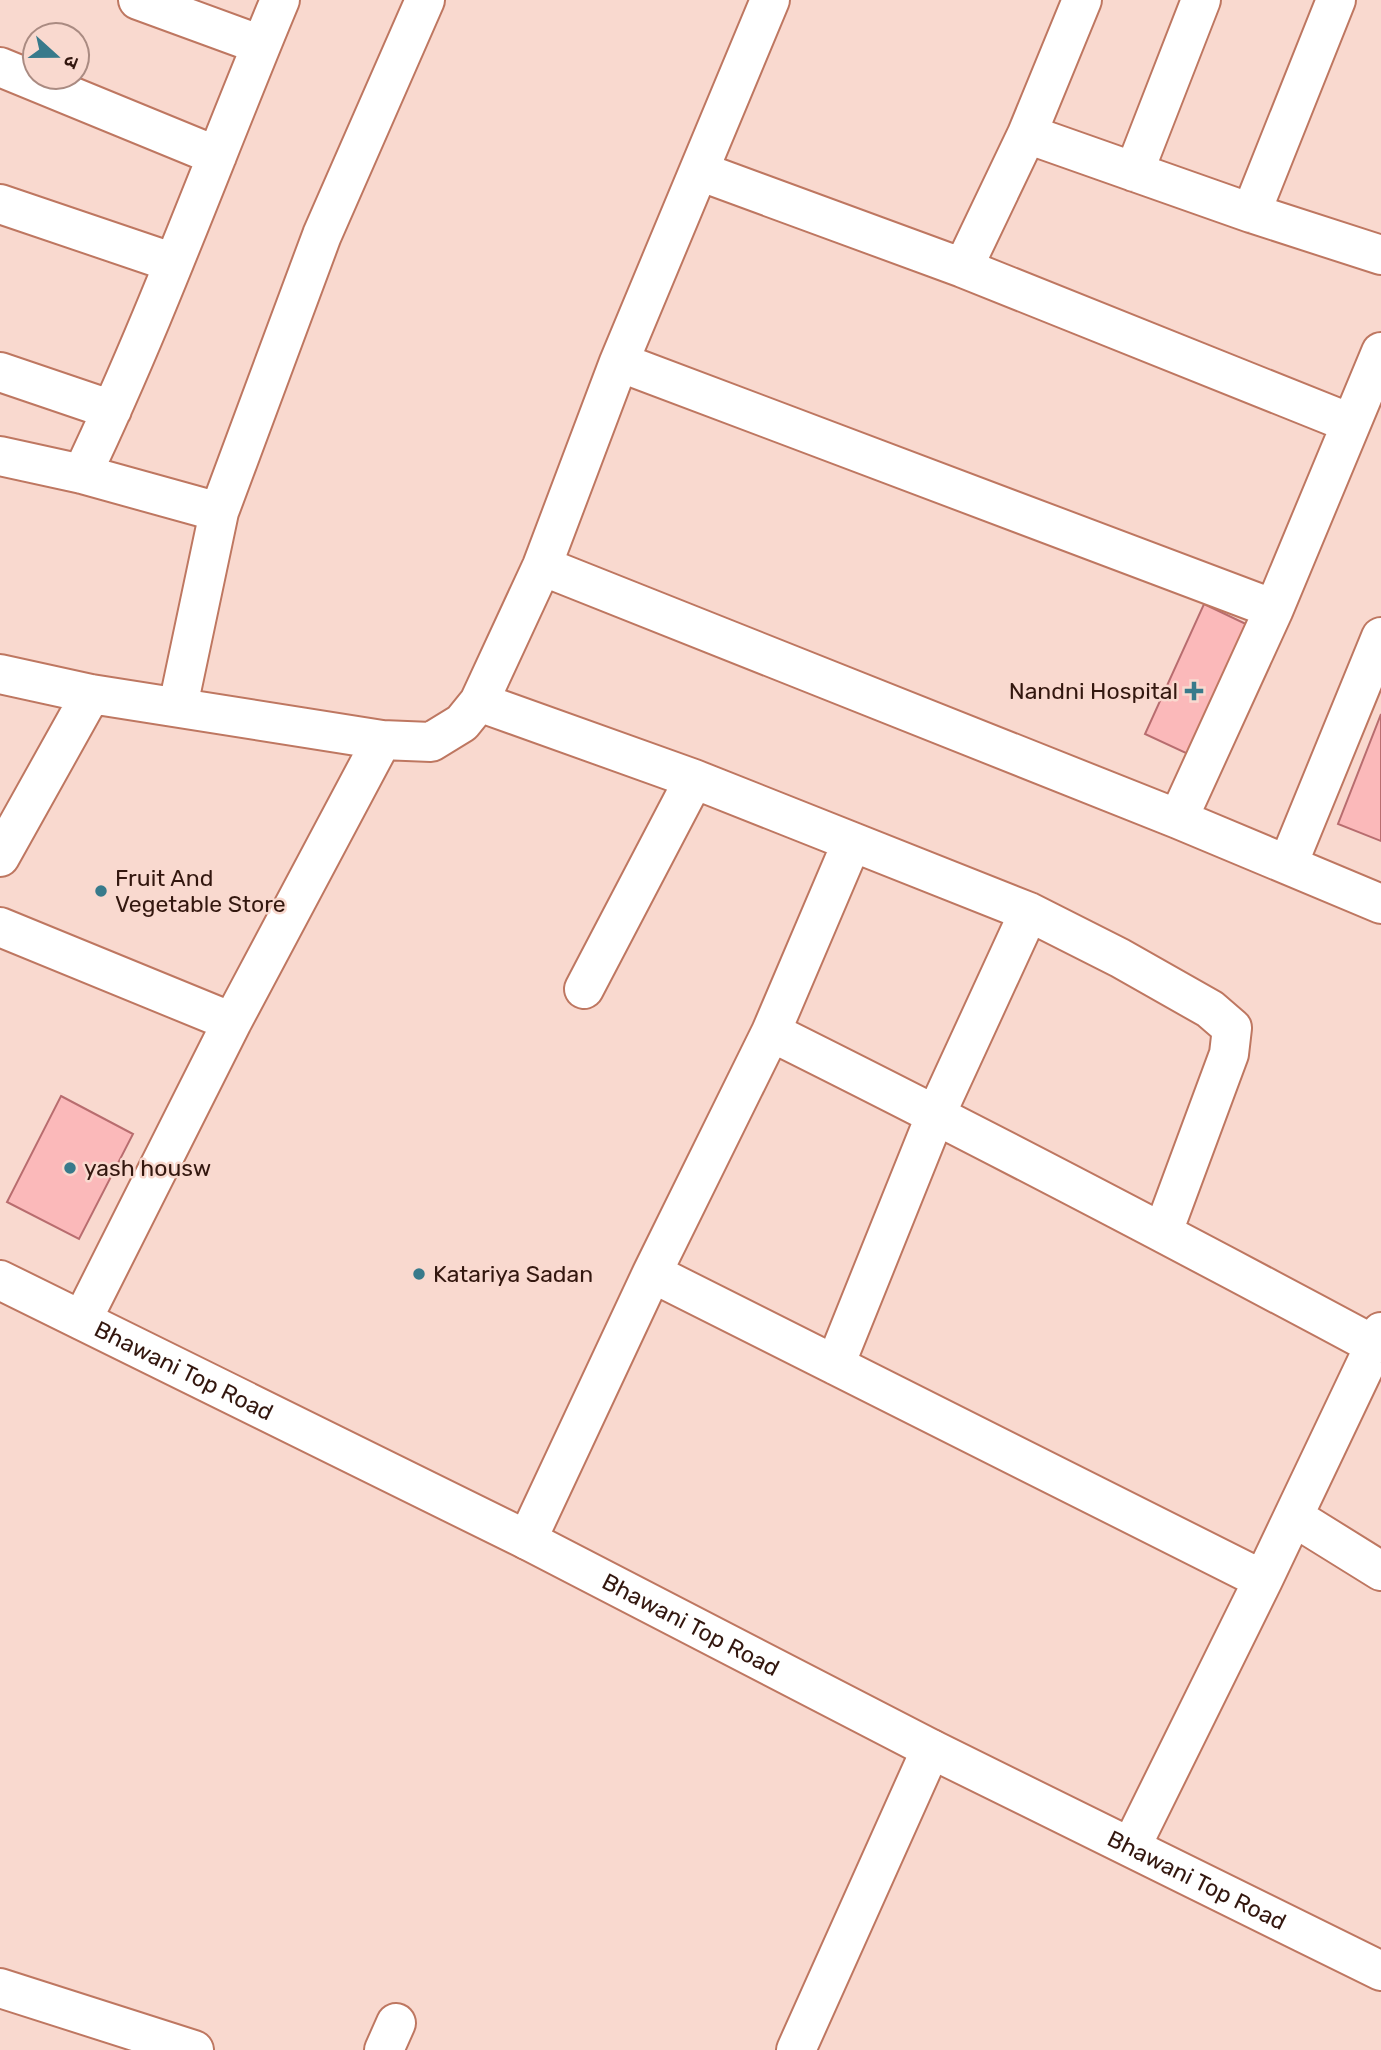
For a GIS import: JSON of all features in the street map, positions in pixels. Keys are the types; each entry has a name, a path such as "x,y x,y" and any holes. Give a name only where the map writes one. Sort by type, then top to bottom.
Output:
{"street":[{"path":"138,0 261,45"},
{"path":"82,474 113,410 280,0"},
{"path":"178,706 219,512 322,235 425,0"},
{"path":"0,674 91,694 382,740 431,742 462,723 479,702 542,566 619,362 770,0"},
{"path":"963,268 1027,134 1082,0"},
{"path":"1134,172 1201,0"},
{"path":"1251,213 1336,0"},
{"path":"0,67 217,156"},
{"path":"1027,134 1251,213 1381,255"},
{"path":"699,171 963,268 1350,423"},
{"path":"0,204 174,263"},
{"path":"1178,819 1274,609 1381,352"},
{"path":"619,362 1274,609"},
{"path":"0,372 113,410"},
{"path":"0,456 82,474 219,512"},
{"path":"542,566 1178,819 1381,904"},
{"path":"1288,864 1381,637"},
{"path":"0,857 91,694"},
{"path":"479,702 694,779 1029,912 1120,958 1210,1009 1232,1028 1229,1054 1163,1232"},
{"path":"82,1320 232,1022 382,740"},
{"path":"584,989 694,779"},
{"path":"527,1540 652,1273 771,1032 852,842"},
{"path":"835,1365 936,1114 1029,912"},
{"path":"0,927 232,1022"},
{"path":"771,1032 1378,1339 1294,1517 1130,1847"},
{"path":"652,1273 1263,1580"},
{"name":"Bhawani Top Road","path":"0,1280 527,1540 931,1749 1381,1971"},
{"path":"1294,1517 1381,1571"},
{"path":"796,2050 931,1749"},
{"path":"0,1988 194,2050"}],"building":[{"path":"1204,604 1248,625 1188,754 1145,734"},
{"path":"1381,714 1381,841 1338,824"},
{"name":"yash housw","path":"61,1096 133,1134 79,1239 7,1202"}],"place":[{"name":"Nandni Hospital","path":"1194,691"},
{"name":"Fruit And Vegetable Store","path":"101,891"},
{"name":"yash housw","path":"70,1168"},
{"name":"Katariya Sadan","path":"419,1274"}]}
